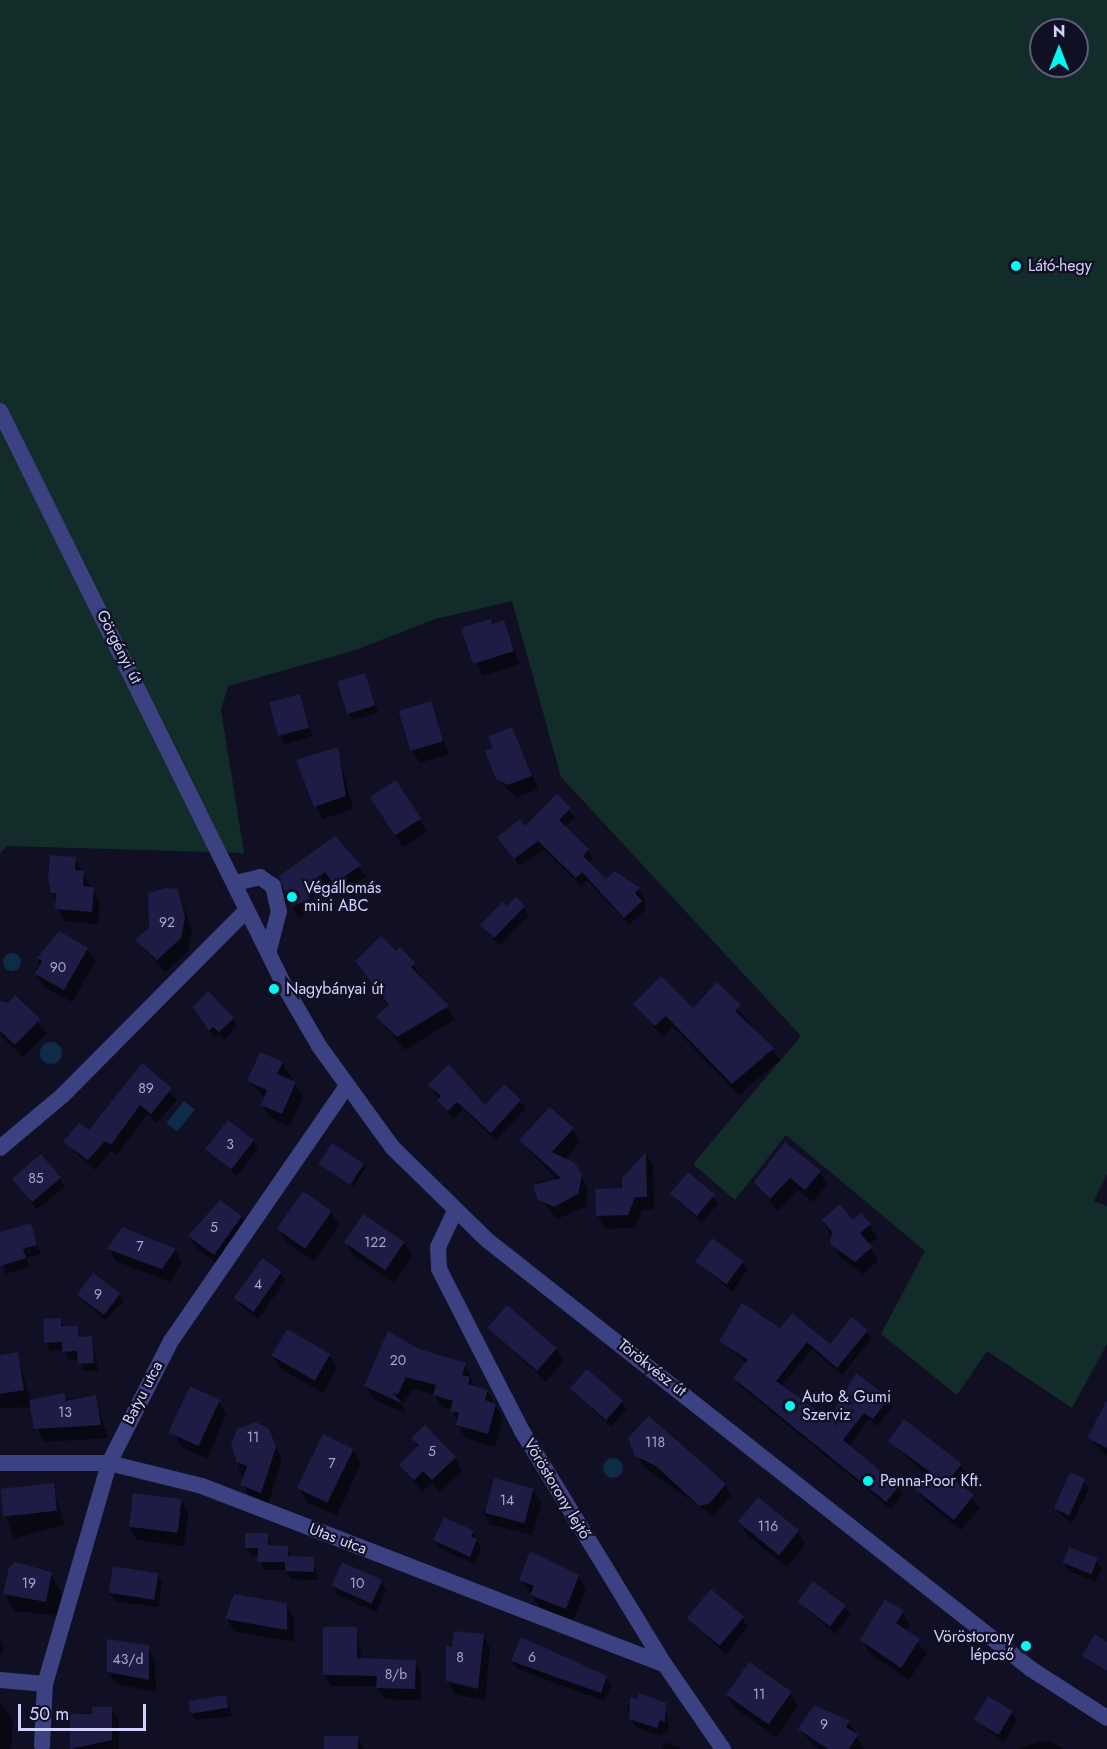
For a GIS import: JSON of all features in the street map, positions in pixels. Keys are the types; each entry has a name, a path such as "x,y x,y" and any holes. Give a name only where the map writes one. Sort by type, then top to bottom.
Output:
{"street":[{"name":"Görgényi út","path":"0,411 236,884"},
{"path":"236,884 260,877 273,886 279,911 269,950"},
{"name":"Törökvész út","path":"236,884 286,989 347,1086 392,1147 454,1213 1031,1669 1107,1719"},
{"path":"0,1148 62,1096 247,910"},
{"name":"Batyu utca","path":"42,1745 45,1684 109,1463 171,1341 347,1086"},
{"name":"Vöröstorony lejtő","path":"454,1213 438,1247 439,1269 522,1431 665,1665 723,1749"},
{"name":"Utas utca","path":"0,1463 109,1463 202,1486 665,1665"},
{"path":"0,1680 45,1684"}],"green space":[{"path":"0,0 1107,0 1107,1174 1094,1201 1107,1206 1107,1344 1072,1408 987,1351 957,1395 881,1334 925,1251 786,1135 735,1200 693,1164 801,1036 561,777 512,601 435,619 353,651 228,686 221,710 244,853 7,846 0,853"}],"water":[{"path":"8,953 16,953 21,958 19,969 8,971 3,966 3,958"},
{"path":"47,1042 55,1042 62,1049 62,1057 55,1064 47,1064 40,1057 40,1049"},
{"path":"184,1101 195,1110 177,1132 166,1123"},
{"path":"613,1458 620,1461 623,1468 620,1475 613,1478 606,1475 603,1468 606,1461"}],"building":[{"path":"491,619 492,624 504,620 514,651 473,664 461,628"},
{"path":"365,673 375,706 347,714 337,681"},
{"path":"300,694 309,728 278,736 269,702"},
{"path":"431,701 443,741 411,751 398,711"},
{"path":"512,727 532,776 508,785 496,779 485,751 493,748 488,736"},
{"path":"338,747 346,796 314,807 296,760"},
{"path":"396,780 421,819 395,835 370,797"},
{"path":"557,794 571,808 559,820 589,849 583,856 606,879 615,871 640,888 635,893 642,901 624,918 582,872 576,878 538,841 514,859 497,837 520,819 525,826"},
{"path":"335,836 361,865 334,884 325,872 306,886 311,899 291,907 279,876"},
{"path":"50,855 76,857 75,870 84,871 83,886 94,887 92,912 55,909 56,893 51,893 48,880"},
{"path":"166,888 178,889 185,917 181,938 157,960 135,940 149,927 148,893"},
{"path":"516,897 525,906 494,938 480,925 502,902 507,906"},
{"path":"59,931 88,948 64,990 35,974 42,961 37,958"},
{"path":"381,936 396,951 400,947 415,963 411,967 449,1006 397,1037 376,1017 389,1005 355,961"},
{"path":"661,976 693,1008 717,982 741,1005 735,1011 774,1048 732,1084 666,1016 655,1026 633,1004"},
{"path":"208,991 234,1018 219,1032 213,1027 209,1031 193,1007"},
{"path":"15,995 40,1019 15,1045 0,1031 0,1001 8,1003"},
{"path":"260,1052 283,1062 277,1074 296,1082 282,1114 261,1105 267,1090 247,1081"},
{"path":"142,1063 172,1088 151,1114 140,1105 111,1145 105,1141 88,1160 63,1142 79,1123 89,1130"},
{"path":"449,1064 485,1105 504,1084 521,1100 491,1133 457,1102 448,1111 437,1100 441,1096 428,1085"},
{"path":"550,1107 574,1128 552,1152 575,1163 582,1175 578,1194 554,1207 538,1200 533,1185 561,1178 519,1140"},
{"path":"228,1120 254,1140 231,1169 205,1149"},
{"path":"785,1142 821,1171 805,1190 790,1178 770,1199 754,1182"},
{"path":"332,1143 364,1164 350,1185 318,1164"},
{"path":"646,1152 647,1197 635,1197 628,1215 596,1216 595,1189 622,1188 622,1178"},
{"path":"41,1154 61,1178 32,1202 12,1178"},
{"path":"688,1172 715,1194 697,1216 670,1193"},
{"path":"303,1191 332,1211 305,1249 277,1229"},
{"path":"220,1200 242,1216 214,1255 188,1236"},
{"path":"840,1204 853,1220 861,1213 871,1224 860,1233 872,1247 855,1262 830,1244 832,1232 822,1220"},
{"path":"363,1214 404,1242 385,1270 344,1242"},
{"path":"31,1223 37,1245 23,1249 26,1258 0,1266 0,1232"},
{"path":"122,1227 176,1249 162,1269 107,1249"},
{"path":"712,1238 744,1261 727,1284 695,1261"},
{"path":"262,1258 282,1272 254,1312 234,1298"},
{"path":"93,1273 120,1293 104,1315 77,1295"},
{"path":"742,1303 780,1328 792,1313 830,1344 852,1317 868,1330 837,1368 807,1342 776,1381 829,1419 856,1373 889,1398 873,1419 864,1413 843,1440 899,1486 886,1502 733,1378 748,1360 719,1341"},
{"path":"507,1305 557,1348 537,1371 487,1328"},
{"path":"61,1318 61,1326 78,1326 79,1337 92,1336 94,1363 78,1364 77,1351 62,1352 62,1342 44,1343 43,1319"},
{"path":"287,1329 330,1354 315,1381 272,1356"},
{"path":"388,1331 419,1349 466,1363 462,1375 470,1377 468,1384 488,1390 485,1400 496,1404 488,1434 456,1425 459,1413 450,1411 453,1401 433,1395 436,1385 406,1377 398,1394 393,1393 403,1404 364,1386"},
{"path":"18,1352 24,1390 0,1394 0,1355"},
{"path":"587,1369 623,1400 606,1420 570,1389"},
{"path":"190,1386 220,1400 198,1446 168,1432"},
{"path":"64,1393 66,1401 96,1395 101,1425 34,1429 29,1400"},
{"path":"1107,1400 1107,1448 1087,1438"},
{"path":"649,1416 726,1484 709,1504 699,1506 656,1466 635,1456 628,1438"},
{"path":"904,1419 962,1464 951,1477 974,1495 954,1520 915,1489 930,1472 888,1441"},
{"path":"256,1422 269,1429 276,1447 261,1493 240,1485 247,1466 237,1462 231,1445 237,1429"},
{"path":"425,1425 456,1457 432,1480 423,1471 414,1480 399,1465 419,1445 411,1438"},
{"path":"323,1434 354,1449 327,1503 297,1488"},
{"path":"1070,1472 1086,1479 1069,1515 1054,1509"},
{"path":"494,1478 534,1489 524,1523 485,1513"},
{"path":"54,1483 57,1511 3,1516 0,1489"},
{"path":"133,1493 182,1499 177,1533 129,1527"},
{"path":"758,1497 799,1530 779,1555 738,1522"},
{"path":"444,1517 474,1531 471,1536 477,1539 470,1557 433,1540"},
{"path":"245,1533 268,1533 268,1545 288,1546 288,1556 314,1557 314,1572 285,1571 285,1562 257,1562 258,1548 245,1548"},
{"path":"1069,1547 1098,1559 1091,1574 1063,1563"},
{"path":"530,1551 579,1575 566,1609 530,1595 534,1586 519,1580"},
{"path":"15,1562 52,1572 46,1602 3,1594 9,1567"},
{"path":"342,1562 382,1580 372,1604 331,1586"},
{"path":"113,1566 158,1573 154,1600 109,1593"},
{"path":"813,1581 846,1606 830,1626 797,1602"},
{"path":"711,1589 744,1617 720,1646 687,1618"},
{"path":"234,1594 287,1603 287,1630 225,1619"},
{"path":"885,1599 904,1611 896,1623 920,1639 901,1668 860,1640"},
{"path":"323,1627 357,1627 357,1658 416,1660 415,1689 376,1688 377,1676 323,1675"},
{"path":"454,1631 484,1634 478,1689 446,1681 446,1646 452,1647"},
{"path":"1095,1634 1107,1642 1107,1671 1082,1656"},
{"path":"521,1637 607,1676 601,1693 511,1661"},
{"path":"107,1639 149,1645 149,1680 107,1672"},
{"path":"749,1662 792,1692 769,1725 726,1695"},
{"path":"639,1693 666,1703 665,1722 660,1720 657,1728 629,1719 630,1697 637,1699"},
{"path":"226,1695 228,1708 191,1714 188,1701"},
{"path":"988,1696 1013,1711 998,1735 974,1720"},
{"path":"814,1705 850,1721 846,1727 858,1735 849,1749 828,1749 798,1729"},
{"path":"92,1707 112,1707 112,1740 70,1749 70,1714 92,1714"},
{"path":"324,1736 358,1736 358,1749 324,1749"}],"place":[{"name":"Látó-hegy","path":"1016,266"},
{"name":"Végállomás mini ABC","path":"292,897"},
{"name":"Nagybányai út","path":"274,989"},
{"name":"Auto & Gumi Szerviz","path":"790,1406"},
{"name":"Penna-Poor Kft.","path":"868,1481"},
{"name":"Vöröstorony lépcső","path":"1026,1646"}]}
